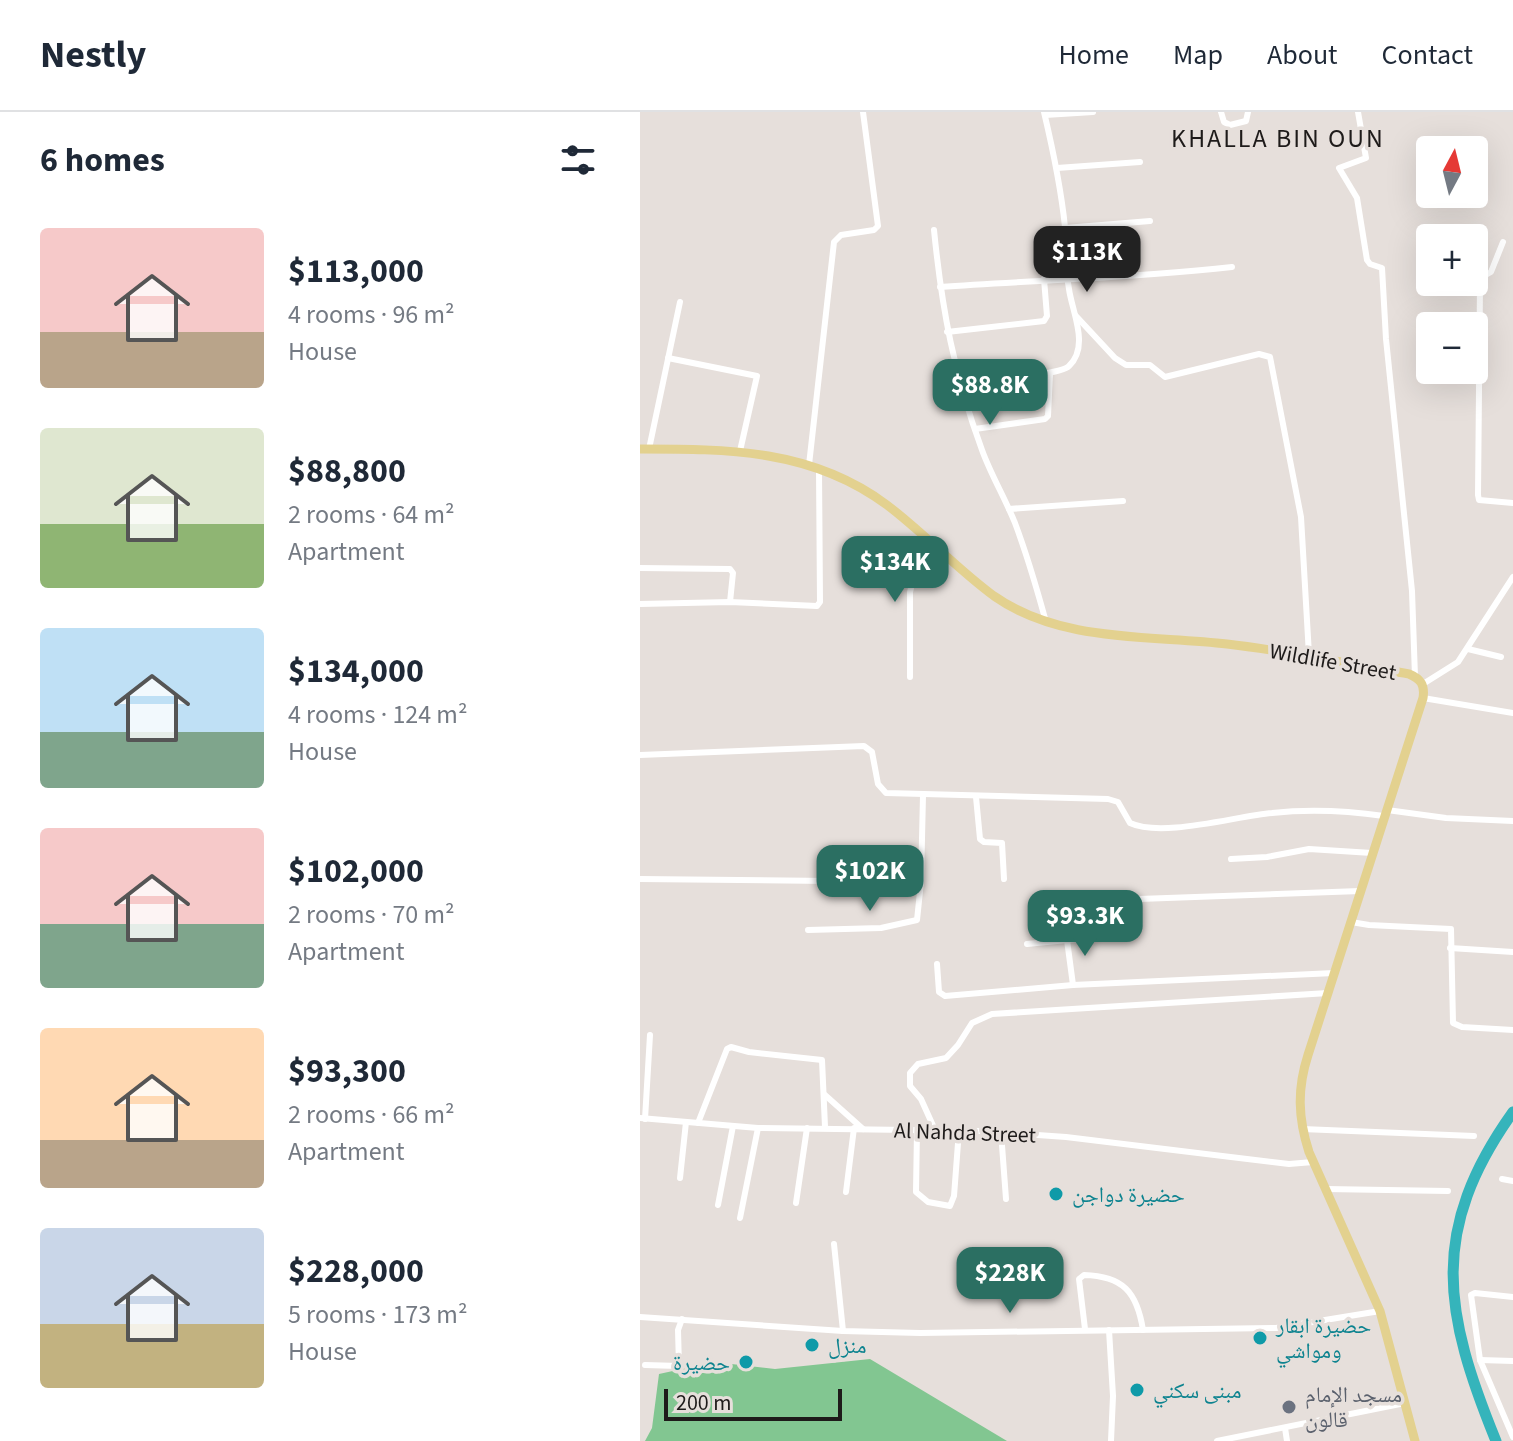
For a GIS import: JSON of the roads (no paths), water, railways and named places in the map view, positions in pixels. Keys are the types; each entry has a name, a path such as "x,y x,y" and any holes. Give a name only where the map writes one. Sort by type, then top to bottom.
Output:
{"main road":[{"name":"Wildlife Street","path":"644,449 740,451 768,454 814,467 862,488 994,596 1011,608 1046,622 1079,630 1309,655 1419,680 1423,698 1304,1068 1299,1101 1302,1129 1313,1162 1380,1311 1415,1441"}],"street":[{"path":"640,604 819,604 814,467 834,242 841,235 874,230 878,226 863,112"},
{"path":"961,383 1050,373 1066,369 1076,357 1076,316 1068,280 1065,228 1057,168 1044,114 1093,112"},
{"path":"1221,112 1224,122 1230,125 1246,121 1248,112"},
{"path":"1358,112 1366,158 1339,168 1357,198 1367,260 1382,268 1419,680 1450,669 1468,649 1513,577"},
{"path":"1057,168 1140,162"},
{"path":"1065,228 1150,221"},
{"path":"934,230 947,332 961,383 975,429 1032,571 1046,622"},
{"path":"1503,242 1491,272 1482,277 1480,284 1478,495 1479,500 1485,502 1513,503"},
{"path":"940,287 1232,267"},
{"path":"947,332 1044,321 1047,316 1044,279"},
{"path":"644,449 680,302"},
{"path":"1076,316 1115,358 1126,365 1150,365 1165,377 1259,354 1270,357 1301,517 1309,655"},
{"path":"668,358 757,376 740,451"},
{"path":"975,429 1045,419 1048,416 1050,373"},
{"path":"1009,509 1123,501"},
{"path":"910,677 910,592 924,536"},
{"path":"640,568 730,569 733,573 730,602"},
{"path":"1468,649 1501,657"},
{"path":"1423,698 1513,713"},
{"path":"640,755 864,746 872,752 878,784 886,793 1108,799 1118,802 1130,823 1148,828 1282,812 1386,813 1513,821"},
{"path":"808,930 881,928 913,922 919,916 923,795"},
{"path":"976,797 980,839 1002,843 1004,879"},
{"path":"1231,859 1267,857 1309,849 1372,853"},
{"path":"640,879 921,882"},
{"path":"1139,899 1360,891"},
{"path":"1351,922 1451,929 1453,1023 1462,1027 1513,1030"},
{"path":"1027,944 1103,937"},
{"path":"1067,940 1073,985"},
{"path":"1450,948 1513,952"},
{"path":"937,964 939,992 945,996 1073,985 1334,973"},
{"path":"935,1130 921,1099 910,1086 912,1069 918,1064 946,1058 972,1023 992,1014 1328,993"},
{"path":"643,1118 650,1035"},
{"path":"698,1123 728,1047 749,1052 819,1058 824,1064 825,1127"},
{"path":"825,1095 863,1129"},
{"name":"Al Nahda Street","path":"643,1118 758,1128 1001,1132 1289,1164 1313,1162"},
{"path":"680,1178 686,1122"},
{"path":"718,1205 733,1126"},
{"path":"740,1218 758,1128"},
{"path":"796,1203 807,1128"},
{"path":"846,1192 854,1128"},
{"path":"1302,1129 1474,1136"},
{"path":"917,1130 916,1192 928,1202 950,1206 954,1196 959,1130"},
{"path":"1001,1132 1006,1199"},
{"path":"1502,1179 1513,1181"},
{"path":"1326,1189 1448,1191"},
{"path":"834,1244 843,1331"},
{"path":"1085,1329 1079,1279 1084,1275 1102,1276 1127,1288 1142,1319 1143,1330"},
{"path":"1513,1297 1471,1295 1480,1360 1513,1437"},
{"path":"640,1317 920,1333 1276,1328 1380,1311"},
{"path":"645,1365 679,1366 678,1330 682,1319"},
{"path":"1109,1330 1113,1396 1111,1441"},
{"path":"1480,1360 1513,1361"},
{"path":"1217,1441 1255,1437 1405,1403"},
{"path":"1285,1428 1287,1441"}],"waterway":[{"path":"1496,1441 1465,1352 1456,1312 1453,1273 1457,1235 1467,1196 1486,1155 1513,1112"}],"place":[{"name":"حضيرة دواجن","path":"1056,1194"},
{"name":"حضيرة ابقار ومواشي","path":"1260,1338"},
{"name":"منزل","path":"812,1345"},
{"name":"حضيرة","path":"746,1362"},
{"name":"مبنى سكني","path":"1137,1390"},
{"name":"مسجد الإمام قالون","path":"1289,1407"}],"district":[{"name":"KHALLA BIN OUN","path":"1278,138"}]}
